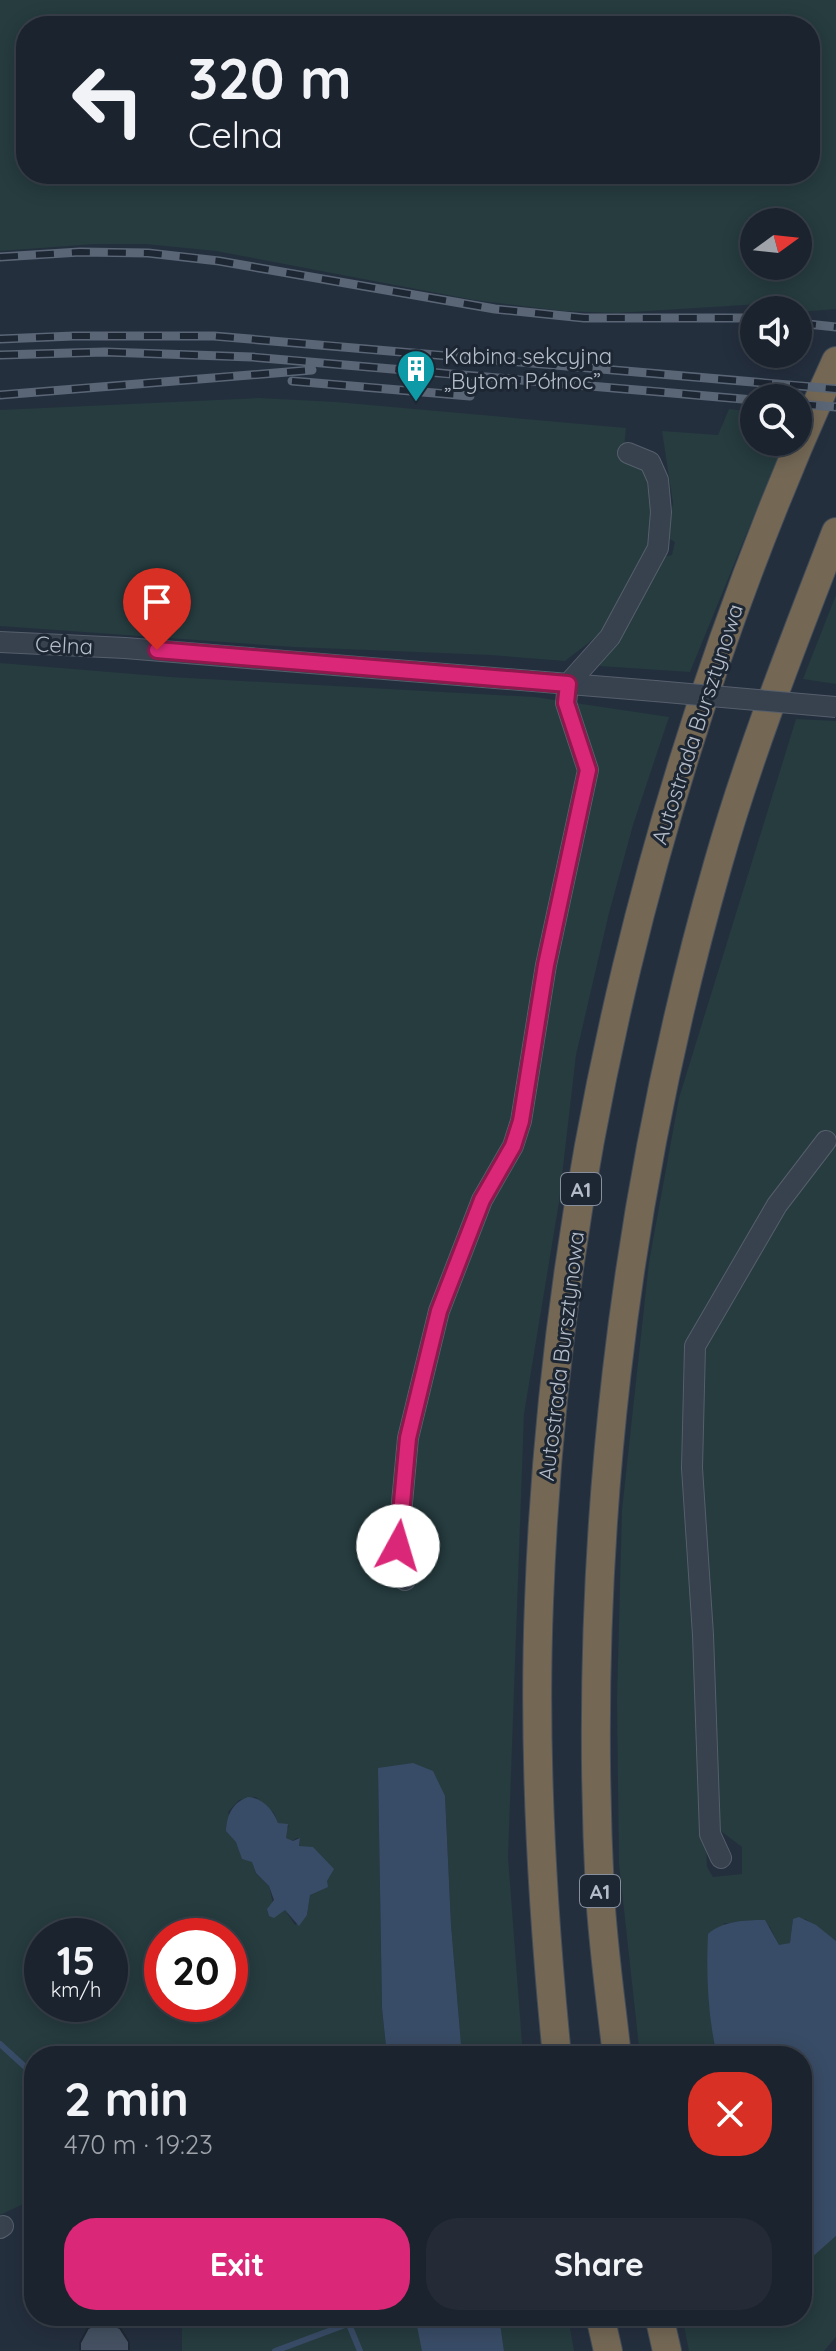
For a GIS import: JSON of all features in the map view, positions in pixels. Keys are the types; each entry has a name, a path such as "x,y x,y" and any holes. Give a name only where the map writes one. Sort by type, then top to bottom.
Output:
{"highway":[{"name":"Autostrada Bursztynowa","path":"556,2046 546,1934 538,1765 538,1604 551,1431 584,1170 630,951 677,782 736,602 792,459 836,361"},
{"name":"A1","path":"616,2046 601,1897 596,1798 597,1712 604,1511 628,1286 651,1138 719,861 760,736 836,532"},
{"path":"602,2326 608,2351"},
{"path":"661,2326 667,2351"}],"street":[{"path":"405,1580 398,1546 408,1438 439,1311 482,1200 513,1146 521,1121 546,965 588,770 566,703 568,684 610,637 658,548 661,512 658,480 650,462 628,453"},
{"name":"Celna","path":"0,642 125,648 836,707"},
{"path":"721,1858 710,1834 703,1635 692,1468 695,1346 777,1205 826,1141"}],"green space":[{"path":"0,0 836,0 836,309 812,311 812,296 740,296 740,305 617,313 563,311 474,300 216,251 146,244 95,244 0,251"},
{"path":"259,398 626,428 623,458 643,468 655,489 649,544 609,627 565,661 294,647 0,626 0,410"},
{"path":"729,409 740,410 740,456 778,456 690,672 600,666 599,660 636,610 661,557 672,555 675,542 668,538 668,533 673,503 662,431 718,435"},
{"path":"836,595 836,684 803,679"},
{"path":"0,663 170,677 535,697 669,717 633,825 576,1055 559,1202 524,1414 508,1857 522,2046 461,2046 445,1796 378,1768 382,2008 386,2046 24,2046 24,2204 0,2215","holes":["256,1797 274,1813 278,1823 289,1826 285,1832 286,1838 293,1841 300,1838 299,1847 331,1875 310,1895 307,1915 295,1925 285,1910 273,1903 269,1886 256,1874 252,1861 242,1859 228,1812 239,1800"]},
{"path":"796,719 836,721 836,1941 805,1919 793,1920 790,1943 779,1946 770,1927 759,1920 724,1923 709,1996 716,2046 639,2046 619,1864 617,1700 622,1510 649,1262 679,1098","holes":["690,1345 704,1348 701,1469 718,1829 742,1847 742,1874 713,1877 707,1867"]},
{"path":"836,2236 836,2337 824,2351 689,2351 684,2326 812,2326 812,2256"},
{"path":"182,2326 418,2326 423,2351 182,2351"},
{"path":"500,2326 570,2326 574,2351 504,2351"}],"water":[{"path":"413,1763 433,1771 445,1796 461,2046 386,2046 382,2008 378,1768"},
{"path":"248,1797 267,1806 278,1823 288,1824 286,1838 293,1841 300,1838 299,1846 313,1847 334,1869 327,1881 328,1887 310,1895 307,1915 299,1926 285,1910 274,1918 269,1916 267,1909 274,1900 269,1886 256,1873 252,1862 242,1859 236,1842 226,1831 231,1810"},
{"path":"799,1917 816,1925 836,1941 836,2236 812,2257 812,2046 715,2046 707,1965 708,1934 720,1926 765,1920 779,1945 790,1943 793,1919"},
{"path":"417,2326 500,2326 504,2351 422,2351"}],"building":[{"path":"88,2328 120,2328 129,2342 129,2351 80,2351 80,2343"}],"waterway":[{"path":"0,2044 24,2066"},
{"path":"275,2351 342,2326"},
{"path":"350,2326 360,2351"}],"railway":[{"path":"0,257 80,252 148,253 219,261 495,309 584,318 740,318"},
{"path":"812,324 836,327"},
{"path":"0,339 214,336 836,389"},
{"path":"0,355 105,352 252,357 740,399"},
{"path":"0,395 312,370"},
{"path":"292,381 470,396"},
{"path":"812,405 836,407"}],"place":[{"name":"Kabina sekcyjna „Bytom Północ”","path":"416,403"}],"route":[{"path":"157,650 568,684 566,703 588,770 546,965 521,1121 513,1146 482,1200 439,1311 408,1438 398,1546"}]}
